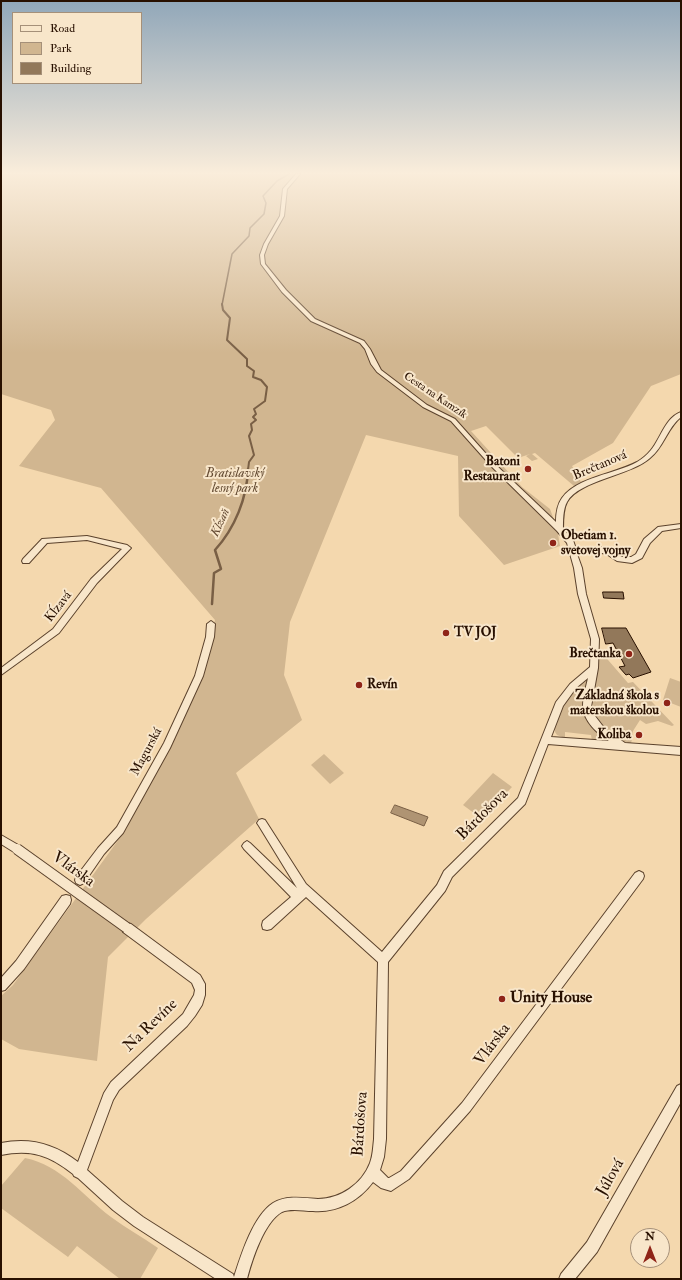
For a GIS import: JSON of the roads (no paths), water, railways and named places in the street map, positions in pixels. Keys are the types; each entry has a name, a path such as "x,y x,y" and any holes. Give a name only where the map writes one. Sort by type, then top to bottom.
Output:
{"street":[{"name":"Cesta na Kamzík","path":"272,234 262,255 263,264 284,292 314,320 362,342 367,347 373,364 379,371 425,406 453,420 494,466 559,529"},
{"name":"Brečtanová","path":"559,529 564,500 573,491 635,466 648,457 656,449 669,424 681,414"},
{"path":"573,552 606,550 620,559 632,560 639,556 647,541 660,529 681,526"},
{"path":"559,529 570,542 578,568 582,594 594,634 594,668 587,707 591,718 602,732 624,747"},
{"name":"Kĺzavá","path":"1,672 56,631 94,581 127,548 88,538 45,541 26,561"},
{"name":"Magurská","path":"80,880 101,851 120,830 167,745 199,676 210,637 211,624"},
{"path":"594,668 573,686 560,704 546,740 681,751"},
{"name":"Bárdošova","path":"240,1279 259,1231 271,1213 278,1207 291,1204 326,1205 347,1198 363,1185 372,1172 378,1158 380,1139 384,960 441,888 448,874 522,801 546,740"},
{"path":"262,823 302,894"},
{"name":"Vlárska","path":"1,839 127,928"},
{"path":"248,846 302,894 384,960"},
{"name":"Vlárska","path":"372,1172 385,1184 391,1185 405,1175 426,1154 466,1107 638,876"},
{"path":"267,925 302,894"},
{"path":"1,986 20,965 66,900"},
{"name":"Na Revíne","path":"78,1172 84,1164 108,1097 115,1086 183,1022 193,1011 200,993 201,987 196,979 127,928"},
{"name":"Júlová","path":"566,1279 592,1247 681,1090"},
{"path":"1,1149 16,1146 42,1149 53,1154 78,1172 126,1212 228,1279"}],"waterway":[{"name":"Kĺzaň","path":"222,305 232,254 249,236 249,234"},
{"name":"Kĺzaň","path":"222,305 223,310 230,318 227,340 247,359 247,366 254,371 253,377 261,380 267,387 265,401 254,409 256,414 253,417 256,420 251,424 252,430 249,436 254,455 249,462 248,470"},
{"name":"Kĺzaň","path":"212,604 214,573 221,569 215,550 228,532 239,512 245,491 248,469"}],"place":[{"name":"Batoni Restaurant","path":"528,469"},
{"name":"Obetiam 1. svetovej vojny","path":"553,543"},
{"name":"TV JOJ","path":"446,633"},
{"name":"Brečtanka","path":"629,654"},
{"name":"Revín","path":"359,685"},
{"name":"Základná škola s materskou školou","path":"667,703"},
{"name":"Koliba","path":"639,735"},
{"name":"Unity House","path":"502,999"}],"park label":[{"name":"Bratislavský lesný park","path":"235,482"}]}
